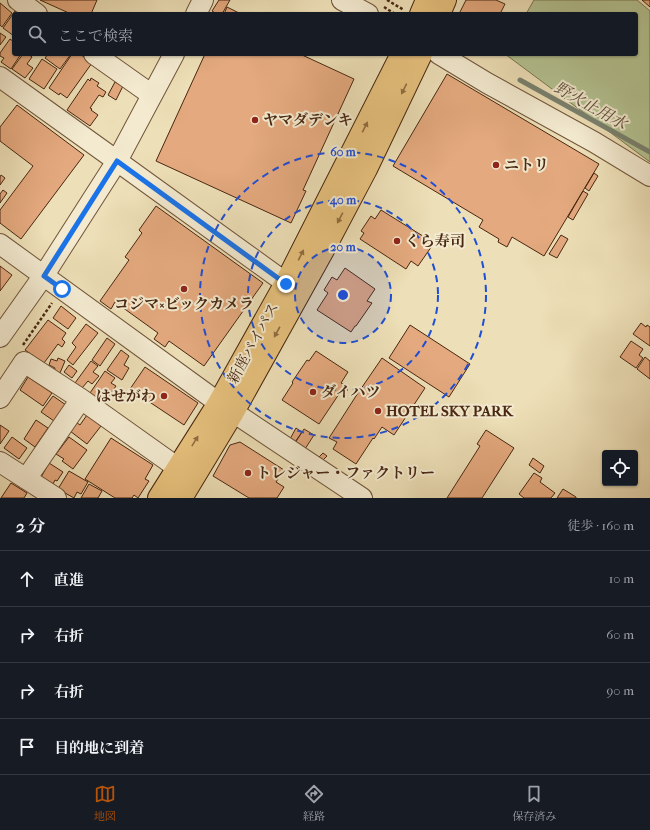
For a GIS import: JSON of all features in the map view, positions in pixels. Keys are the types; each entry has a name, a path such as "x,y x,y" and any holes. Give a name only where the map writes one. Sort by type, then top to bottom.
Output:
{"highway":[{"path":"415,12 427,0"},
{"path":"440,12 445,0"},
{"name":"新座バイパス","path":"160,498 186,487 401,56"},
{"name":"新座バイパス","path":"226,407 328,241 421,56"}],"street":[{"path":"18,0 35,12"},
{"path":"197,12 203,0"},
{"path":"342,0 364,12"},
{"path":"97,56 152,95"},
{"path":"0,337 44,276 117,161 173,56"},
{"path":"442,56 487,83 594,142 650,176"},
{"path":"0,77 286,284"},
{"path":"0,244 226,407 362,498"},
{"path":"0,398 24,362 80,399 186,487"},
{"path":"26,479 80,399"},
{"path":"0,462 56,498"}],"path":[{"path":"387,0 412,12"},
{"path":"19,351 62,289"}],"green space":[{"path":"534,0 637,0 650,11 650,162 508,56 638,56 638,12 527,12"}],"building":[{"path":"40,0 97,0 92,12 67,12"},
{"path":"219,0 230,0 223,12 212,11"},
{"path":"466,0 496,0 505,4 501,12 460,12"},
{"path":"642,0 650,0 650,7"},
{"path":"0,3 12,13 2,27 0,25"},
{"path":"227,7 237,12 225,12"},
{"path":"12,15 12,35 3,28"},
{"path":"0,33 6,37 0,45"},
{"path":"10,39 12,40 12,56 20,56 11,69 1,62 4,58 0,56 0,53"},
{"path":"22,56 32,57 27,64 33,68 25,78 12,69"},
{"path":"46,56 70,56 60,69 45,58"},
{"path":"71,56 83,56 92,63 67,98 60,93 59,95 49,88"},
{"name":"ヤマダデンキ","path":"204,56 304,56 354,79 303,190 306,191 291,223 156,161"},
{"path":"42,59 57,69 44,89 29,79"},
{"name":"ニトリ","path":"447,74 599,164 544,256 512,237 507,247 498,242 499,239 479,227 483,220 393,166"},
{"path":"91,78 99,83 97,86 106,92 103,97 99,95 90,108 98,115 90,126 67,110 88,79 90,81"},
{"path":"115,82 123,86 116,100 108,95"},
{"path":"17,105 84,155 21,239 0,223 0,210 33,166 0,141 0,127"},
{"path":"594,173 598,176 589,191 585,188"},
{"path":"1,175 5,178 0,185 0,177"},
{"path":"3,190 7,193 0,203 0,194"},
{"path":"583,191 588,194 573,220 568,217"},
{"name":"コジマ×ビックカメラ","path":"156,206 263,283 204,366 169,341 165,347 154,339 158,333 115,302 111,309 100,301 129,260 125,257 142,233 139,230"},
{"name":"くら寿司","path":"381,210 434,243 418,266 411,261 406,269 360,239 364,233 361,231 371,216 375,219"},
{"path":"561,235 568,239 557,258 549,254"},
{"path":"0,266 12,275 0,291"},
{"path":"345,268 375,289 367,301 372,303 351,332 317,310 328,293 324,290 332,277 337,280"},
{"path":"61,306 76,318 68,329 53,318"},
{"path":"48,320 66,333 62,339 65,342 62,347 58,344 44,363 25,350"},
{"path":"641,323 646,327 647,325 650,327 650,346 633,334"},
{"path":"86,324 98,333 73,365 67,360 76,347 72,343"},
{"path":"410,325 470,364 449,397 389,358"},
{"path":"107,338 115,344 100,366 92,360"},
{"path":"631,341 643,349 639,355 643,358 636,368 620,357"},
{"path":"121,350 129,356 124,365 129,368 122,380 107,370"},
{"name":"ダイハツ","path":"316,351 348,372 341,383 345,385 319,424 282,400 307,360 309,361"},
{"path":"645,357 650,361 650,379 637,369"},
{"path":"58,358 65,361 60,373 54,371 55,368 49,365 51,359 57,361"},
{"name":"HOTEL SKY PARK","path":"382,358 425,388 394,435 382,427 356,464 333,449 337,442 329,438"},
{"path":"91,361 98,366 93,372 99,376 92,384 88,381 82,388 75,383"},
{"path":"69,365 77,371 72,378 64,372"},
{"name":"はせがわ","path":"145,367 198,403 184,425 130,389"},
{"path":"105,371 115,378 111,383 116,386 104,403 90,393"},
{"path":"28,377 52,393 43,406 20,390"},
{"path":"53,396 66,405 54,421 41,412"},
{"path":"87,415 101,426 87,444 70,431 76,422 80,425"},
{"path":"36,420 48,428 35,447 24,439"},
{"path":"0,425 9,431 0,444"},
{"path":"296,428 302,432 295,442 290,439"},
{"path":"304,429 314,435 305,449 295,443"},
{"path":"486,430 514,448 482,498 447,498 480,446 477,444"},
{"path":"12,437 27,448 19,459 4,448"},
{"path":"69,437 87,450 73,469 62,461 64,459 56,454"},
{"path":"111,438 153,465 145,479 149,481 138,498 134,495 132,498 115,498 85,479"},
{"name":"トレジャー・ファクトリー","path":"240,442 284,470 276,482 284,487 277,498 249,498 213,476 230,445"},
{"path":"323,453 327,456 323,460 319,457"},
{"path":"533,458 544,466 540,473 529,465"},
{"path":"49,463 63,472 57,481 55,480 52,486 40,479"},
{"path":"69,471 88,482 81,494 77,492 74,498 58,489"},
{"path":"534,473 542,478 540,482 555,493 551,498 524,498 519,494"},
{"path":"11,483 27,493 24,498 1,498"},
{"path":"89,484 102,491 98,498 81,498"},
{"path":"563,489 576,497 576,498 557,498"}],"waterway":[{"name":"野火止用水","path":"520,80 650,152"}],"place":[{"name":"ヤマダデンキ","path":"255,120"},
{"name":"ニトリ","path":"496,165"},
{"name":"くら寿司","path":"397,241"},
{"name":"コジマ×ビックカメラ","path":"184,289"},
{"name":"ダイハツ","path":"313,392"},
{"name":"はせがわ","path":"164,396"},
{"name":"HOTEL SKY PARK","path":"378,411"},
{"name":"トレジャー・ファクトリー","path":"248,473"}],"route":[{"path":"62,289 44,276 117,161 286,284"}]}
